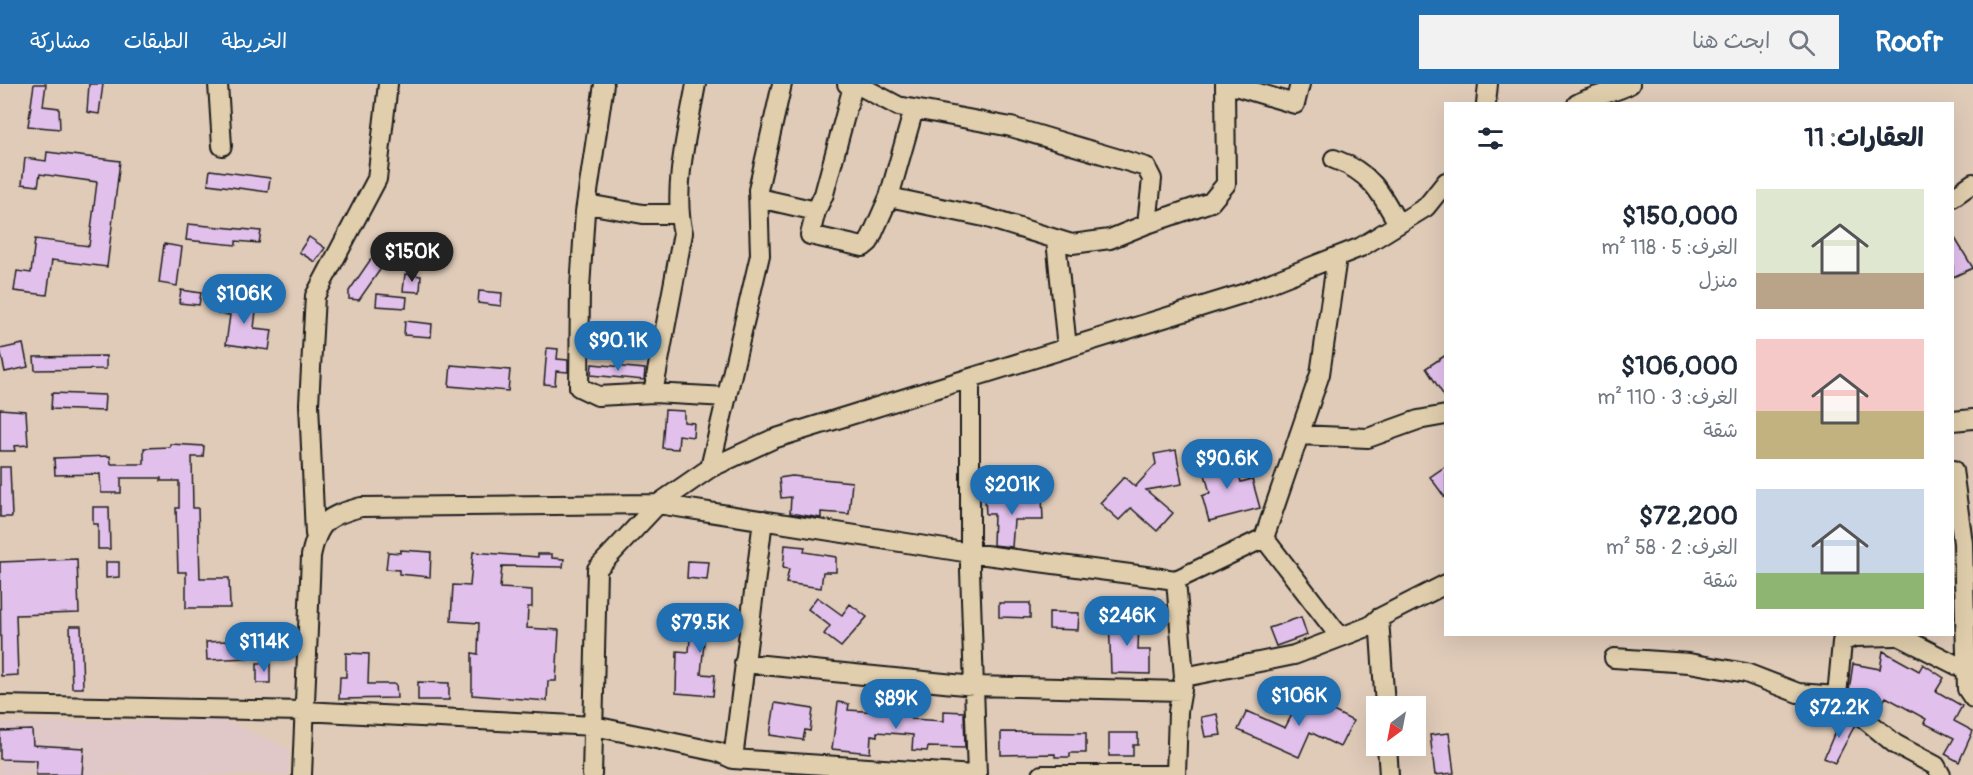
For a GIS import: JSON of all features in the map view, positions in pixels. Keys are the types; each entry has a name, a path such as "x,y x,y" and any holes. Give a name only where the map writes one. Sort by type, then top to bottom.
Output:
{"street":[{"path":"218,84 222,146"},
{"path":"302,775 310,556 315,534 309,404 315,296 377,179 388,84"},
{"path":"604,84 587,204 580,288 579,387 598,396 653,393 728,397"},
{"path":"653,393 683,233 678,214 685,148 696,84"},
{"path":"710,468 760,255 759,198 782,84"},
{"path":"890,197 984,217 1072,244 1110,239 1211,202 1226,184 1226,84 1295,104 1300,84"},
{"path":"1486,102 1488,84"},
{"path":"915,109 890,197 869,242 862,247 810,235 816,211 824,194 850,85 862,87 898,106 915,109 1011,127 1146,167 1152,179 1148,224"},
{"path":"1580,102 1589,97 1626,93"},
{"path":"1334,159 1349,165 1379,189 1398,224"},
{"path":"1954,196 1973,183"},
{"path":"592,775 597,569 658,504 710,468 773,439 1242,294 1361,248 1425,207 1444,184"},
{"path":"759,198 816,211"},
{"path":"587,204 643,214 678,214"},
{"path":"1056,240 1067,348"},
{"path":"315,534 331,516 362,507 658,504 970,553 1176,580 1264,538 1320,374 1337,257"},
{"path":"0,705 304,711 594,726 718,752 733,759 976,775 970,553 970,378"},
{"path":"1299,435 1368,438 1418,420 1444,415"},
{"path":"1954,421 1973,419"},
{"path":"1954,477 1963,543 1959,587 1967,689 1973,698"},
{"path":"733,759 763,520"},
{"path":"1264,538 1340,637"},
{"path":"1042,775 1176,775 1183,684 1176,580"},
{"path":"744,663 974,686 1183,684 1294,655 1370,626 1379,618 1444,585"},
{"path":"1379,618 1384,696"},
{"path":"1837,696 1842,642 1854,637 1874,636"},
{"path":"1897,636 1966,670"},
{"path":"1614,658 1689,663 1746,673 1798,693 1837,696 1895,744 1936,766 1941,775"},
{"path":"1388,756 1389,775"}],"shaded area":[{"path":"224,720 290,749 288,775 0,775 0,723"}],"building":[{"path":"34,84 46,84 43,106 59,108 60,129 28,126"},
{"path":"89,84 103,84 99,114 87,112"},
{"path":"47,152 120,161 107,267 52,260 47,295 14,291 17,271 31,273 35,239 89,246 97,182 40,174 38,186 22,184 25,158 46,161"},
{"path":"210,170 270,178 268,192 208,184"},
{"path":"188,224 261,231 259,243 236,241 236,245 186,240"},
{"path":"309,237 325,248 315,262 299,252"},
{"path":"1954,237 1973,268 1954,277"},
{"path":"164,244 182,247 177,286 159,283"},
{"path":"375,253 389,257 359,300 349,299 349,291"},
{"path":"405,274 421,276 420,292 403,291"},
{"path":"181,290 201,293 199,305 179,303"},
{"path":"479,291 502,293 501,306 478,303"},
{"path":"377,294 407,297 406,308 376,306"},
{"path":"220,298 257,302 254,328 272,330 269,350 226,344 230,315 218,314"},
{"path":"405,321 432,324 431,337 404,335"},
{"path":"23,344 28,367 5,372 0,349"},
{"path":"547,348 558,349 557,359 568,360 568,372 556,371 555,385 544,384"},
{"path":"106,356 106,369 35,370 34,357"},
{"path":"1444,356 1444,396 1426,368"},
{"path":"592,364 645,369 644,380 591,375"},
{"path":"451,365 510,370 508,391 449,386"},
{"path":"52,393 105,395 104,411 51,409"},
{"path":"0,409 26,411 28,445 14,446 15,451 0,451"},
{"path":"665,410 684,411 684,422 694,423 693,437 679,435 678,449 662,448"},
{"path":"170,444 204,446 203,457 192,457 193,508 198,508 200,578 229,578 230,608 186,608 186,572 178,572 176,508 179,508 179,481 161,481 161,478 121,478 121,493 101,493 100,474 55,475 54,458 110,456 111,464 144,464 144,448 170,447"},
{"path":"1176,450 1182,484 1146,490 1173,513 1157,531 1131,508 1119,520 1100,503 1124,477 1135,487 1156,464 1154,454"},
{"path":"1233,454 1241,482 1252,479 1260,508 1209,521 1202,496 1210,493 1202,463"},
{"path":"0,467 10,467 12,517 0,517"},
{"path":"1444,467 1444,496 1430,477"},
{"path":"792,476 852,482 849,514 821,512 821,518 790,513 791,497 781,498 779,478"},
{"path":"1042,497 1043,520 1014,520 1012,547 993,545 994,514 986,514 985,498"},
{"path":"93,507 109,507 110,549 98,549 98,524 93,524"},
{"path":"785,545 805,547 804,552 836,557 836,572 823,572 821,588 786,583 789,569 783,568"},
{"path":"400,550 431,552 430,577 399,574 399,570 386,569 388,552 400,553"},
{"path":"473,552 538,557 538,554 552,554 552,558 564,559 563,567 502,566 500,588 532,590 532,607 528,607 527,628 559,630 556,681 548,681 547,701 472,695 472,653 478,654 479,623 451,621 453,585 470,586"},
{"path":"77,559 79,613 16,615 18,675 1,676 0,562"},
{"path":"688,561 709,562 707,580 687,578"},
{"path":"106,562 119,562 119,577 106,578"},
{"path":"817,597 842,615 850,604 867,617 841,647 824,634 830,626 808,609"},
{"path":"999,603 1030,603 1030,618 999,617"},
{"path":"692,612 733,615 731,635 705,632 701,674 715,675 713,696 676,693 677,651 689,652"},
{"path":"1049,612 1079,613 1078,630 1049,629"},
{"path":"1109,616 1139,617 1138,650 1150,650 1150,674 1111,673"},
{"path":"1301,617 1307,635 1276,646 1269,628"},
{"path":"70,626 81,626 83,688 72,688"},
{"path":"266,639 267,657 207,660 206,642"},
{"path":"1883,651 1919,671 1923,664 1944,678 1936,691 1962,706 1954,721 1973,731 1959,762 1945,754 1954,738 1924,723 1926,719 1886,697 1876,713 1849,691 1853,664 1880,669"},
{"path":"346,653 369,654 368,684 396,684 397,698 339,699 340,677 346,677"},
{"path":"257,663 270,663 270,683 257,683"},
{"path":"418,682 449,683 449,700 418,700"},
{"path":"1302,695 1353,721 1340,747 1310,732 1299,757 1238,730 1247,711 1285,728"},
{"path":"838,702 849,704 848,710 911,714 911,719 944,721 944,711 964,712 965,748 928,747 927,751 912,750 913,735 877,732 877,736 871,735 870,753 832,749"},
{"path":"775,703 813,709 810,731 805,730 803,740 770,735"},
{"path":"1217,714 1221,735 1205,737 1201,717"},
{"path":"1842,715 1855,725 1835,763 1824,758"},
{"path":"32,730 33,745 84,748 82,775 36,775 37,761 0,759 0,731"},
{"path":"1001,732 1086,733 1086,753 1070,753 1070,757 1055,757 1055,754 1001,755"},
{"path":"1109,733 1138,733 1138,745 1133,745 1133,756 1109,756"},
{"path":"1449,733 1454,773 1435,775 1430,735"}]}
